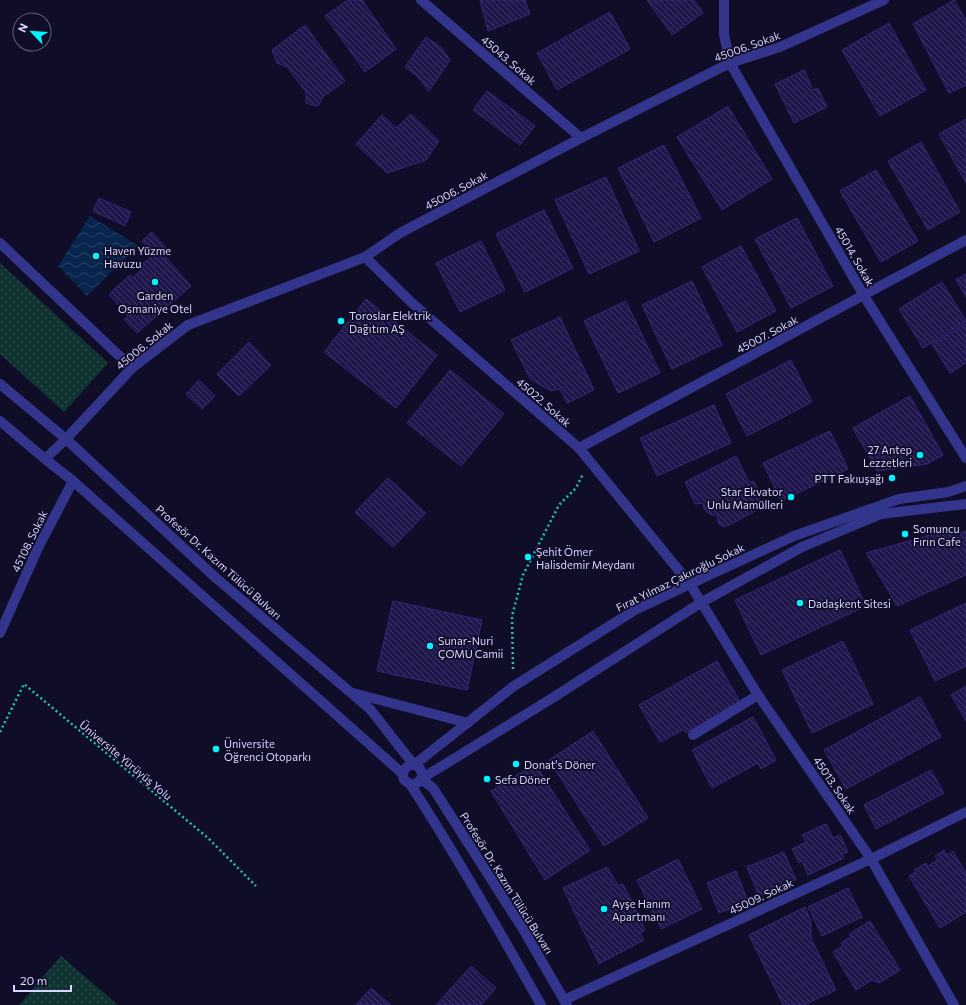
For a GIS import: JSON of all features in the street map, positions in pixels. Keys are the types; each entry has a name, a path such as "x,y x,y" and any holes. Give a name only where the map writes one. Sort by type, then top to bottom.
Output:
{"street":[{"name":"45043. Sokak","path":"421,0 581,138"},
{"name":"45014. Sokak","path":"724,0 724,34 730,63 864,296 966,458"},
{"name":"45006. Sokak","path":"45,460 132,368 188,325 365,257 400,233 581,138 730,63 780,47 884,0"},
{"name":"45007. Sokak","path":"579,448 966,240"},
{"path":"0,243 132,368"},
{"name":"45022. Sokak","path":"365,257 411,302 579,448 690,584"},
{"name":"Profesör Dr. Kazım Tülücü Bulvarı","path":"0,384 66,439 216,578 370,709 414,765"},
{"path":"0,420 45,460 73,481 402,774 404,780 412,787 468,877 541,1005"},
{"name":"45108. Sokak","path":"0,633 38,548 73,481"},
{"name":"Fırat Yılmaz Çakıroğlu Sokak","path":"414,765 514,686 635,610 794,536 899,499 948,492 966,486"},
{"path":"412,787 417,784 422,777 554,697 702,602 802,547 881,514 966,504"},
{"name":"45013. Sokak","path":"690,584 758,695 871,859 954,1005"},
{"path":"350,692 468,722"},
{"path":"694,736 758,695"},
{"path":"402,774 403,770 408,766 414,765 421,770 422,777"},
{"name":"Profesör Dr. Kazım Tülücü Bulvarı","path":"422,777 433,788 523,930 566,1002"},
{"name":"45009. Sokak","path":"566,1002 871,859 966,812"}],"path":[{"path":"514,686 512,616 523,576 560,505 576,488 589,461"},
{"name":"Üniversite Yürüyüş Yolu","path":"0,732 24,684 208,838 256,886"}],"green space":[{"path":"0,263 108,363 64,412 0,354"},
{"path":"61,956 118,1005 19,1005"}],"water":[{"name":"Haven Yüzme Havuzu","path":"90,216 138,246 87,296 58,266"}],"building":[{"path":"348,0 362,0 396,49 365,72 325,16"},
{"path":"480,0 525,0 530,14 488,31"},
{"path":"647,0 694,0 703,13 672,35"},
{"path":"954,0 966,20 966,85 949,93 913,24"},
{"path":"610,12 630,49 557,90 537,53"},
{"path":"889,23 926,90 880,116 842,50"},
{"path":"305,25 345,81 324,96 318,106 306,103 306,92 287,67 277,63 272,50"},
{"path":"426,37 442,48 450,60 429,91 417,76 405,67"},
{"path":"804,70 813,90 818,88 827,107 794,123 775,84"},
{"path":"487,91 535,126 520,145 473,110"},
{"path":"728,106 772,179 722,210 677,137"},
{"path":"411,114 439,141 426,160 387,173 356,144 382,115 396,128"},
{"path":"966,119 966,183 939,134"},
{"path":"921,142 960,212 928,230 888,161"},
{"path":"664,145 701,218 654,242 618,168"},
{"path":"876,170 918,241 881,262 840,191"},
{"path":"606,177 639,251 589,274 555,200"},
{"path":"99,198 131,212 125,226 93,211"},
{"path":"544,210 573,268 525,292 496,234"},
{"path":"797,218 833,286 791,308 755,239"},
{"name":"Garden Osmaniye Otel","path":"152,232 166,248 161,252 191,286 137,333 124,319 128,316 109,294 130,275 133,278 142,269 140,266 154,255 142,241"},
{"path":"481,241 505,290 460,312 436,263"},
{"path":"741,246 776,311 737,332 702,267"},
{"path":"966,274 966,297 956,280"},
{"path":"692,281 722,345 672,369 642,305"},
{"path":"942,282 966,321 923,348 899,309"},
{"path":"366,299 437,355 396,408 324,352"},
{"path":"626,301 660,373 618,393 584,321"},
{"path":"560,317 594,390 567,403 560,389 551,391 530,379 511,340"},
{"path":"966,323 966,363 950,373 932,344"},
{"path":"249,342 271,365 239,396 217,374"},
{"path":"791,360 812,402 747,436 726,394"},
{"path":"450,370 504,414 461,466 407,423"},
{"path":"199,380 215,396 202,409 186,394"},
{"path":"910,396 943,455 927,464 877,471 853,428"},
{"path":"714,405 731,443 657,476 640,438"},
{"path":"830,431 848,469 781,501 763,463"},
{"path":"736,456 749,482 754,482 759,492 756,493 763,507 725,527 719,524 717,516 709,514 704,509 703,503 695,504 685,482"},
{"path":"388,478 426,513 393,547 355,512"},
{"path":"948,531 952,536 966,531 966,575 897,606 866,553 937,533 940,537"},
{"name":"Dadaşkent Sitesi","path":"840,550 866,606 761,655 735,600"},
{"name":"Sunar-Nuri ÇOMU Camii","path":"393,601 482,620 467,690 377,671"},
{"path":"966,603 966,666 935,681 910,630"},
{"path":"843,641 873,704 812,733 782,670"},
{"path":"717,661 740,702 686,733 683,730 660,742 639,705"},
{"path":"966,686 966,721 951,695"},
{"path":"920,697 941,737 846,789 824,750"},
{"path":"753,717 776,760 761,769 758,763 712,788 692,750"},
{"path":"593,731 648,818 604,846 549,760"},
{"path":"535,764 590,850 545,880 491,791"},
{"path":"931,770 944,793 876,829 864,805"},
{"path":"826,824 833,838 840,835 848,852 842,854 844,858 808,875 802,861 799,863 792,849 806,842 802,835"},
{"path":"944,850 947,855 953,851 966,873 966,912 940,928 909,876 916,872 914,870 926,863 928,866 938,860 935,856"},
{"path":"784,852 796,880 759,896 747,867"},
{"path":"678,859 702,909 661,929 637,880"},
{"name":"Ayşe Hanım Apartmanı","path":"607,867 618,885 623,884 645,930 640,933 644,940 599,964 563,888"},
{"path":"736,871 748,902 719,913 707,883"},
{"path":"848,888 862,917 822,936 808,907"},
{"path":"805,907 811,921 811,938 836,990 804,1005 783,1005 749,935"},
{"path":"870,921 900,970 879,983 872,980 856,990 833,952 843,946 841,943 851,937 849,934"},
{"path":"471,966 496,988 481,1005 436,1005"},
{"path":"371,988 391,1005 356,1005"}],"place":[{"name":"Haven Yüzme Havuzu","path":"96,256"},
{"name":"Garden Osmaniye Otel","path":"155,282"},
{"name":"Toroslar Elektrik Dağıtım AŞ","path":"341,321"},
{"name":"27 Antep Lezzetleri","path":"920,455"},
{"name":"PTT Fakıuşağı","path":"892,478"},
{"name":"Star Ekvator Unlu Mamülleri","path":"791,497"},
{"name":"Somuncu Fırın Cafe","path":"905,534"},
{"name":"Şehit Ömer Halisdemir Meydanı","path":"528,557"},
{"name":"Dadaşkent Sitesi","path":"800,603"},
{"name":"Sunar-Nuri ÇOMU Camii","path":"430,646"},
{"name":"Üniversite Öğrenci Otoparkı","path":"216,749"},
{"name":"Donat's Döner","path":"516,764"},
{"name":"Sefa Döner","path":"487,779"},
{"name":"Ayşe Hanım Apartmanı","path":"604,909"}]}
